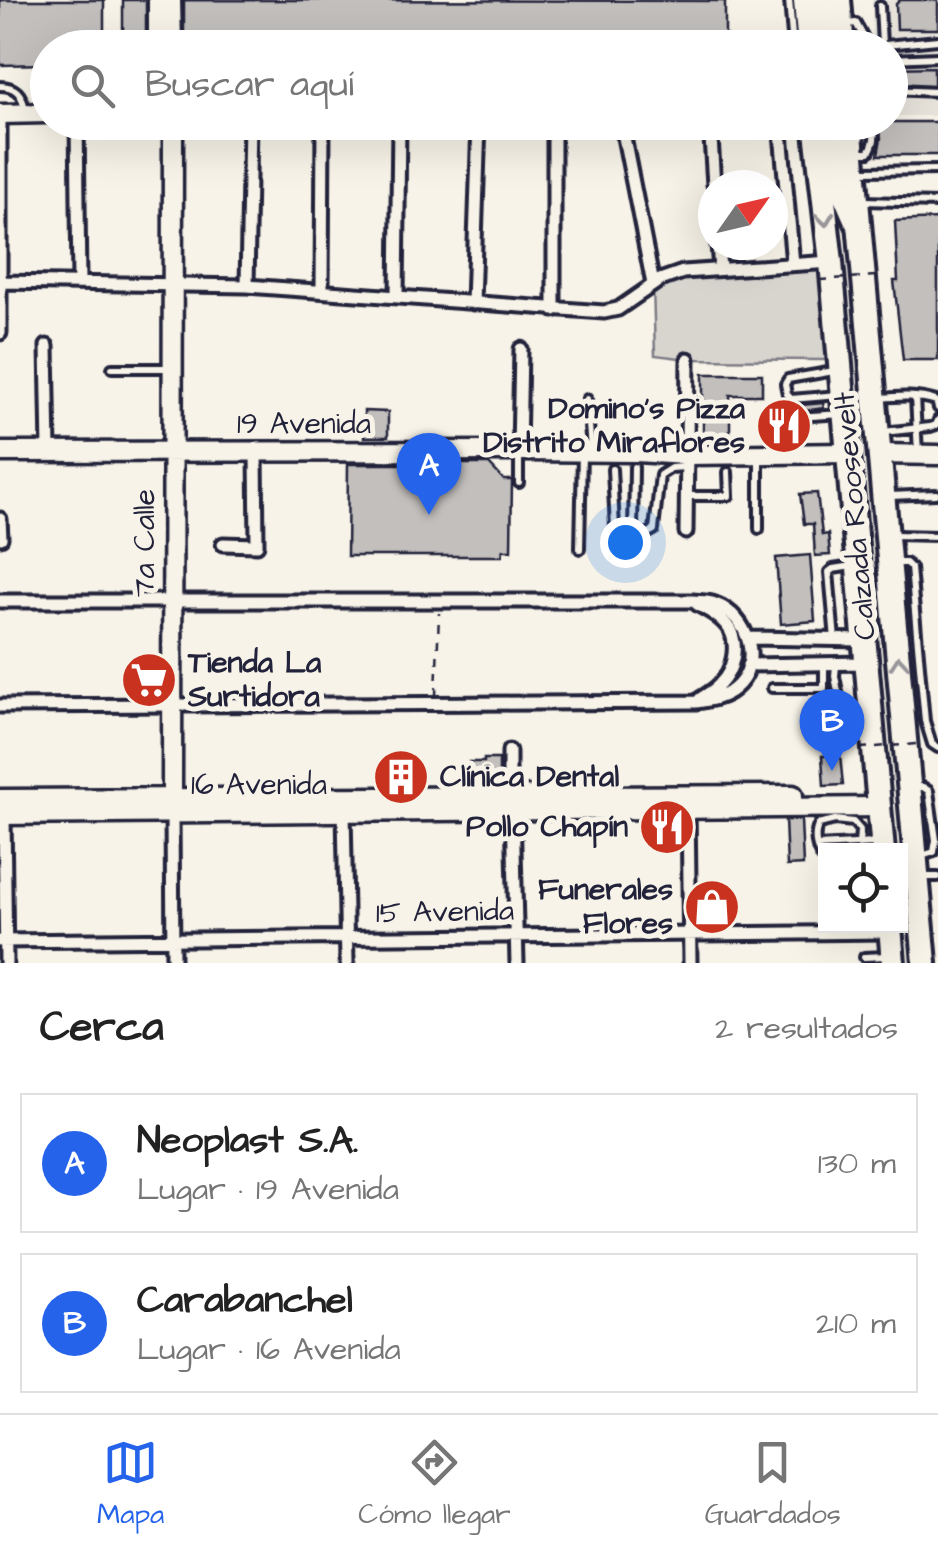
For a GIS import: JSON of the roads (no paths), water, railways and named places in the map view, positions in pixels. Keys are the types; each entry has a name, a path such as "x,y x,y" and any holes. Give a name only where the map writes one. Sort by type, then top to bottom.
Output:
{"highway":[{"path":"805,0 808,30"},
{"path":"839,0 842,30"},
{"name":"Calzada Roosevelt","path":"816,140 825,271 844,404 879,801 875,843"},
{"name":"Calzada Roosevelt","path":"852,140 854,162 849,197 860,236 890,564 915,722 910,786 930,934 925,963"},
{"path":"890,933 893,959"}],"street":[{"path":"158,0 158,30"},
{"path":"171,0 172,30"},
{"path":"820,0 823,30"},
{"path":"0,332 0,116 30,114"},
{"path":"77,140 79,282"},
{"name":"7a Calle","path":"173,140 174,963"},
{"path":"247,286 250,140"},
{"path":"322,290 323,140"},
{"path":"397,297 399,140"},
{"path":"473,303 478,140"},
{"path":"554,140 554,310"},
{"path":"625,140 653,284"},
{"path":"711,140 713,170"},
{"path":"782,140 793,264"},
{"path":"810,140 818,158"},
{"path":"838,140 849,197"},
{"path":"719,260 720,269"},
{"path":"0,282 247,286 604,312 618,309 653,284 683,272 793,264 825,271"},
{"path":"48,346 49,451"},
{"path":"519,451 521,349"},
{"path":"686,532 688,359"},
{"path":"879,443 918,455 938,455"},
{"name":"19 Avenida","path":"0,452 586,451 686,461 848,454"},
{"path":"223,544 257,544 256,452"},
{"path":"0,519 0,538"},
{"path":"0,600 692,601 714,603 731,613 749,638 744,677 717,698 696,702 0,706"},
{"path":"692,601 715,614 730,630 735,649 731,668 720,685 696,702"},
{"path":"749,638 835,640 865,652"},
{"path":"748,665 830,664 865,652"},
{"path":"509,751 517,963"},
{"name":"16 Avenida","path":"2,809 879,801"},
{"name":"16 Avenida","path":"688,802 835,814 879,801"},
{"path":"688,802 690,963"},
{"name":"16 Avenida","path":"172,806 344,812 511,804"},
{"path":"2,809 6,963"},
{"path":"344,812 347,963"},
{"name":"15 Avenida","path":"3,941 818,930"}],"lane":[{"path":"789,0 792,30"},
{"path":"880,6 881,30"},
{"path":"908,43 938,40"},
{"path":"908,58 938,57"},
{"path":"0,86 20,94 26,114"},
{"path":"908,91 938,92"},
{"path":"854,162 868,152 874,140"},
{"path":"854,162 938,170"},
{"path":"849,197 938,203"},
{"path":"112,368 173,368"},
{"path":"840,370 788,378 785,384 792,398 844,404"},
{"path":"915,396 918,455"},
{"path":"875,399 915,396 936,400 938,408"},
{"path":"580,549 588,399"},
{"path":"798,455 797,416 844,404"},
{"path":"879,443 936,425 938,420"},
{"path":"519,451 519,483"},
{"path":"759,455 759,529"},
{"path":"612,469 615,528 622,535 633,536 650,533 655,527 660,475 686,461"},
{"path":"633,536 634,467"},
{"path":"686,496 728,496 728,472"},
{"path":"884,496 936,494"},
{"path":"888,535 938,536"},
{"path":"835,640 829,572 858,564"},
{"path":"772,688 824,688 830,664"},
{"path":"830,664 840,702"},
{"path":"915,722 938,748"},
{"path":"818,855 816,827 835,814 857,825 872,843"},
{"path":"864,958 893,959"}],"place":[{"name":"Domino's Pizza Distrito Miraflores","path":"784,426"},
{"name":"Neoplast S.A.","path":"429,515"},
{"name":"Tienda La Surtidora","path":"149,680"},
{"name":"Carabanchel","path":"832,771"},
{"name":"Clínica Dental","path":"401,777"},
{"name":"Pollo Chapín","path":"667,827"},
{"name":"Funerales Flores","path":"712,907"}]}
